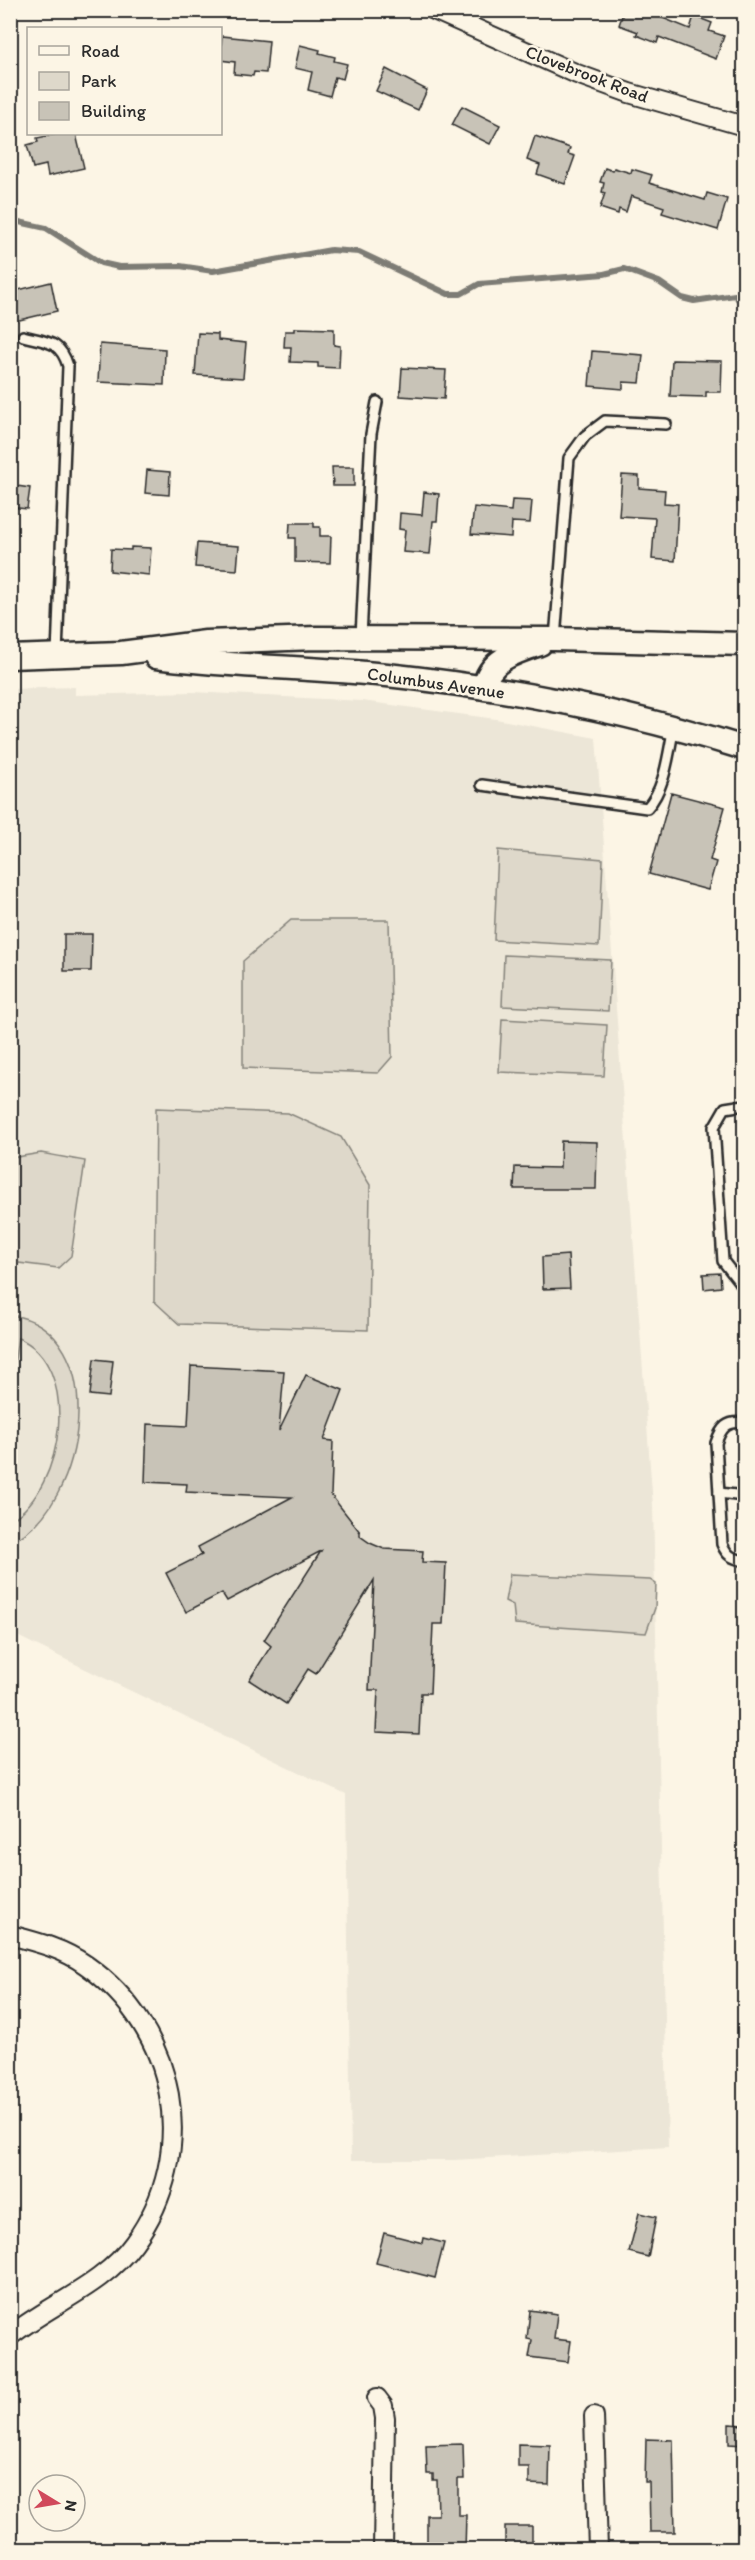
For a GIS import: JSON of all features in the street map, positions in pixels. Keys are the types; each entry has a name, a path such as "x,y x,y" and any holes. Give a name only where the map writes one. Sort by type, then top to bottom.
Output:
{"street":[{"name":"Clovebrook Road","path":"434,10 587,78 629,93 744,126"},
{"name":"Columbus Avenue","path":"10,657 121,653 227,641 361,637 744,644"},
{"path":"484,688 486,675 492,666 522,650 555,639"},
{"name":"Columbus Avenue","path":"121,653 225,665 354,672 484,688 591,708 744,748"},
{"path":"10,1935 64,1952 87,1965 124,1999 142,2020 156,2046 166,2076 171,2135 168,2167 161,2194 134,2244 115,2264 98,2277 10,2336"},
{"path":"377,2398 385,2418 383,2550"},
{"path":"594,2416 598,2550"}],"lane":[{"path":"23,336 52,344 64,352 68,366 57,656"},
{"path":"361,637 371,434 377,402"},
{"path":"555,639 569,458 585,436 605,421 666,423"},
{"path":"482,785 647,808 655,799 662,783 674,728"},
{"path":"744,1105 725,1108 714,1127 723,1261 744,1288"},
{"path":"744,1423 727,1424 720,1430 716,1443 722,1544 726,1553 732,1558 744,1560"},
{"path":"719,1493 744,1496"}],"shaded area":[{"path":"75,687 75,695 193,692 362,701 496,719 596,738 653,1506 668,2147 454,2160 351,2160 346,1795 11,1633 10,689"}],"green space":[{"path":"498,850 603,859 599,946 494,940"},
{"path":"291,920 389,920 392,1057 378,1073 243,1068 243,961"},
{"path":"504,955 611,960 608,1011 502,1006"},
{"path":"502,1019 607,1025 604,1076 499,1072"},
{"path":"156,1108 288,1113 341,1137 370,1185 368,1330 179,1324 154,1301"},
{"path":"41,1153 85,1161 71,1256 58,1268 11,1262 11,1158"},
{"path":"11,1315 43,1327 64,1351 76,1384 78,1421 71,1458 58,1494 37,1523 11,1542 11,1520 29,1504 43,1482 53,1456 58,1427 58,1399 51,1373 38,1352 18,1338 11,1387"},
{"path":"510,1574 650,1580 656,1584 655,1608 646,1633 515,1624 513,1605 505,1601"}],"building":[{"path":"624,10 643,10 690,29 694,16 712,23 709,31 724,36 716,59 659,37 657,43 636,35 638,32 619,25"},
{"path":"222,36 269,41 266,73 254,72 253,76 234,74 235,62 222,60"},
{"path":"300,45 320,50 319,53 335,57 334,61 347,64 343,79 335,77 330,96 308,90 312,72 295,68"},
{"path":"386,69 427,90 418,110 376,91"},
{"path":"462,106 500,125 490,144 452,125"},
{"path":"52,135 76,135 84,168 48,176 46,165 33,168 27,145 38,142 37,138"},
{"path":"535,136 570,148 568,154 575,156 565,184 537,174 540,165 527,160"},
{"path":"605,168 631,173 632,169 652,175 649,183 705,200 707,193 727,199 718,230 662,213 664,207 631,196 626,212 619,209 618,214 600,208 605,193 602,192 604,183 600,182"},
{"path":"51,282 57,311 15,321 14,318 10,319 10,292"},
{"path":"295,328 334,329 334,345 340,346 339,368 318,367 318,363 290,362 291,347 284,347 285,331 295,331"},
{"path":"198,333 218,334 218,340 246,343 243,378 195,375"},
{"path":"100,344 165,349 164,385 98,382"},
{"path":"592,351 643,355 640,383 623,382 623,389 589,386"},
{"path":"672,360 722,361 721,392 706,392 706,397 670,396"},
{"path":"402,368 446,370 444,399 400,396"},
{"path":"332,467 354,467 354,486 333,486"},
{"path":"147,470 170,472 169,495 145,493"},
{"path":"622,475 639,476 639,488 665,490 664,503 678,504 675,561 652,559 655,518 619,516"},
{"path":"10,485 30,488 27,509 10,507"},
{"path":"424,492 439,494 437,521 433,521 430,554 403,552 405,530 399,529 400,513 422,515"},
{"path":"512,500 532,501 530,523 512,522 511,537 471,534 474,507 511,511"},
{"path":"290,523 314,523 314,527 320,527 320,536 331,536 330,563 295,562 295,538 289,538"},
{"path":"197,543 239,546 237,570 195,567"},
{"path":"131,547 151,548 149,575 110,571 111,549 131,550"},
{"path":"671,793 725,807 710,860 716,862 708,890 649,874"},
{"path":"64,934 92,934 91,971 64,971"},
{"path":"561,1141 597,1142 596,1189 514,1189 515,1167 560,1168"},
{"path":"568,1255 570,1288 543,1289 542,1257"},
{"path":"720,1273 721,1287 704,1289 703,1274"},
{"path":"94,1359 113,1361 109,1397 90,1395"},
{"path":"191,1366 284,1371 279,1431 306,1375 343,1390 324,1440 333,1441 331,1495 360,1532 360,1536 370,1543 384,1549 423,1551 422,1562 446,1563 443,1624 433,1624 430,1693 421,1693 419,1734 376,1732 378,1690 369,1690 374,1580 316,1674 308,1669 286,1704 249,1680 271,1646 264,1640 321,1551 227,1601 222,1593 186,1612 166,1573 202,1555 198,1547 292,1497 186,1492 187,1484 145,1482 147,1424 188,1426"},
{"path":"639,2213 656,2217 648,2257 629,2252"},
{"path":"384,2233 423,2243 424,2238 444,2243 435,2278 376,2263"},
{"path":"530,2310 557,2314 554,2339 571,2341 568,2362 529,2357 532,2340 527,2339"},
{"path":"729,2424 744,2425 744,2445 729,2444"},
{"path":"646,2439 673,2440 675,2532 650,2532 649,2482 645,2482"},
{"path":"463,2444 464,2479 458,2479 458,2515 466,2515 465,2550 427,2550 427,2515 438,2515 437,2480 433,2480 433,2474 427,2474 426,2445"},
{"path":"518,2444 550,2445 549,2485 529,2484 529,2467 518,2467"},
{"path":"505,2526 532,2526 532,2549 505,2550"}],"waterway":[{"path":"10,220 46,228 101,263 119,267 180,266 213,271 331,250 359,252 448,294 461,294 479,284 604,274 624,269 659,282 682,298 694,301 735,295 744,307"}]}
